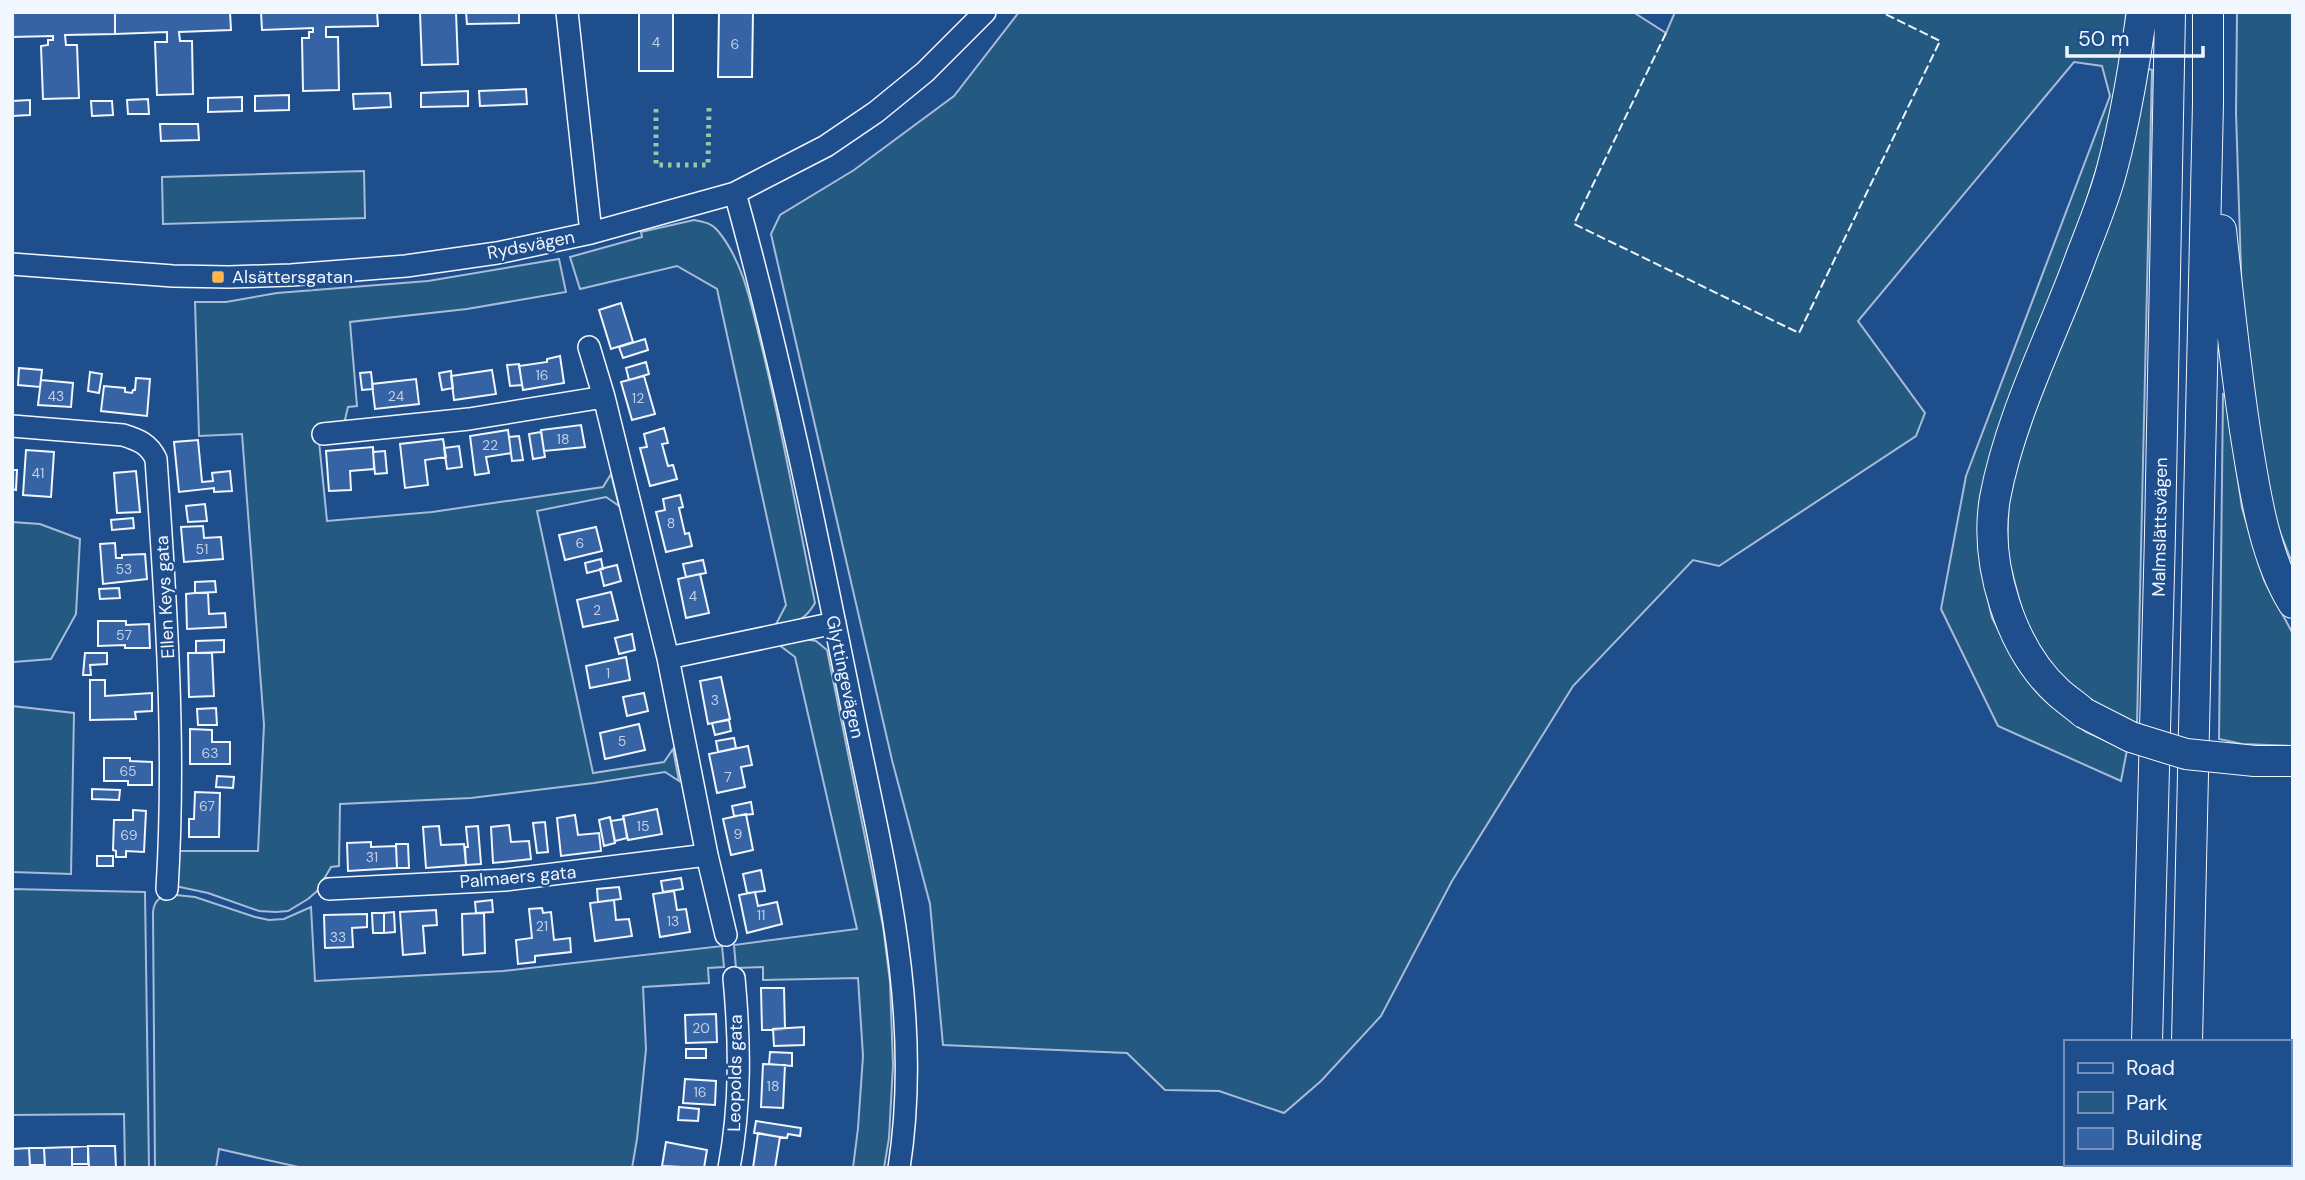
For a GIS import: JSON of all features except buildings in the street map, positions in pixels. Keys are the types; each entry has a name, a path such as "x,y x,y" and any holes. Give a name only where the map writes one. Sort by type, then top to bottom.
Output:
{"highway":[{"path":"2142,12 2130,93 2112,171 2007,447 1995,501 1994,550 2002,601 2036,667 2057,692 2084,713 2131,737 2186,754 2255,761 2293,761"},
{"name":"Malmslättsvägen","path":"2147,1040 2170,12"},
{"path":"2187,1040 2208,12"},
{"path":"2208,103 2237,380 2254,486 2271,552 2293,603"}],"street":[{"path":"567,12 591,233"},
{"name":"Rydsvägen","path":"12,264 173,276 291,275 419,265 497,253 591,233 735,193 781,171 851,130 925,72 985,12"},
{"name":"Glyttingevägen","path":"735,193 763,294 835,623 884,862 903,973 906,1090 899,1168"},
{"path":"589,347 604,397 668,657 707,855 726,935"},
{"path":"323,434 469,419 604,397"},
{"name":"Ellen Keys gata","path":"12,426 123,435 150,447 156,459 169,655 167,890"},
{"path":"668,657 835,623"},
{"name":"Palmaers gata","path":"329,889 505,880 707,855"},
{"name":"Leopolds gata","path":"729,1168 738,1086 739,1032 734,978"}],"green space":[{"path":"1019,12 1633,12 1666,33 1675,12 2126,12 2124,49 2106,139 2068,258 1991,454 1979,503 1980,563 1992,618 2017,664 2046,701 2086,732 2127,750 2121,781 1998,726 1941,609 1966,476 2110,96 2102,66 2074,62 1858,321 1925,413 1916,436 1719,566 1693,560 1573,686 1452,881 1381,1016 1321,1081 1284,1113 1219,1091 1165,1090 1127,1053 943,1045 930,904 892,760 771,234 780,215 854,170 954,96"},
{"path":"2237,12 2293,12 2293,565 2278,527 2260,451 2242,301 2236,113"},
{"path":"2146,68 2152,70 2137,724 2100,707 2064,681 2027,629 2007,553 2009,489"},
{"path":"364,171 365,218 163,224 162,177"},
{"path":"694,220 716,228 740,269 768,373 815,603 803,618 775,626 786,605 717,289 677,266 580,289 570,257 642,237 641,232"},
{"path":"559,259 566,292 467,309 350,322 357,406 348,407 344,424 319,441 327,521 432,512 603,487 611,474 619,506 606,497 537,511 593,773 664,762 673,749 679,781 665,772 471,798 340,804 339,866 331,867 317,891 288,911 259,911 208,893 175,886 179,851 258,851 264,725 242,434 199,436 195,302 226,302 277,293 428,281"},
{"path":"2223,394 2226,395 2242,508 2264,580 2293,634 2293,746 2242,744 2219,739"},
{"path":"12,522 40,524 80,539 76,614 51,659 14,662 12,665"},
{"path":"805,639 816,641 827,650 883,926 890,982 893,1065 889,1138 884,1168 853,1168 863,1056 858,978 763,980 763,967 736,968 734,945 857,929 795,657 778,644"},
{"path":"12,706 74,713 71,874 12,872"},
{"path":"12,889 145,892 149,1168 125,1168 124,1114 12,1115"},
{"path":"166,894 195,897 269,920 284,919 311,907 315,981 503,971 722,946 724,967 708,968 709,983 643,987 646,1049 632,1168 303,1168 219,1149 216,1168 155,1168 153,912 157,901"}],"hedge":[{"path":"656,109 656,165 708,165 709,108"}],"fence":[{"path":"1666,33 1574,224 1799,333 1940,41 1881,12"}],"place":[{"name":"Alsättersgatan","path":"218,277"}]}
